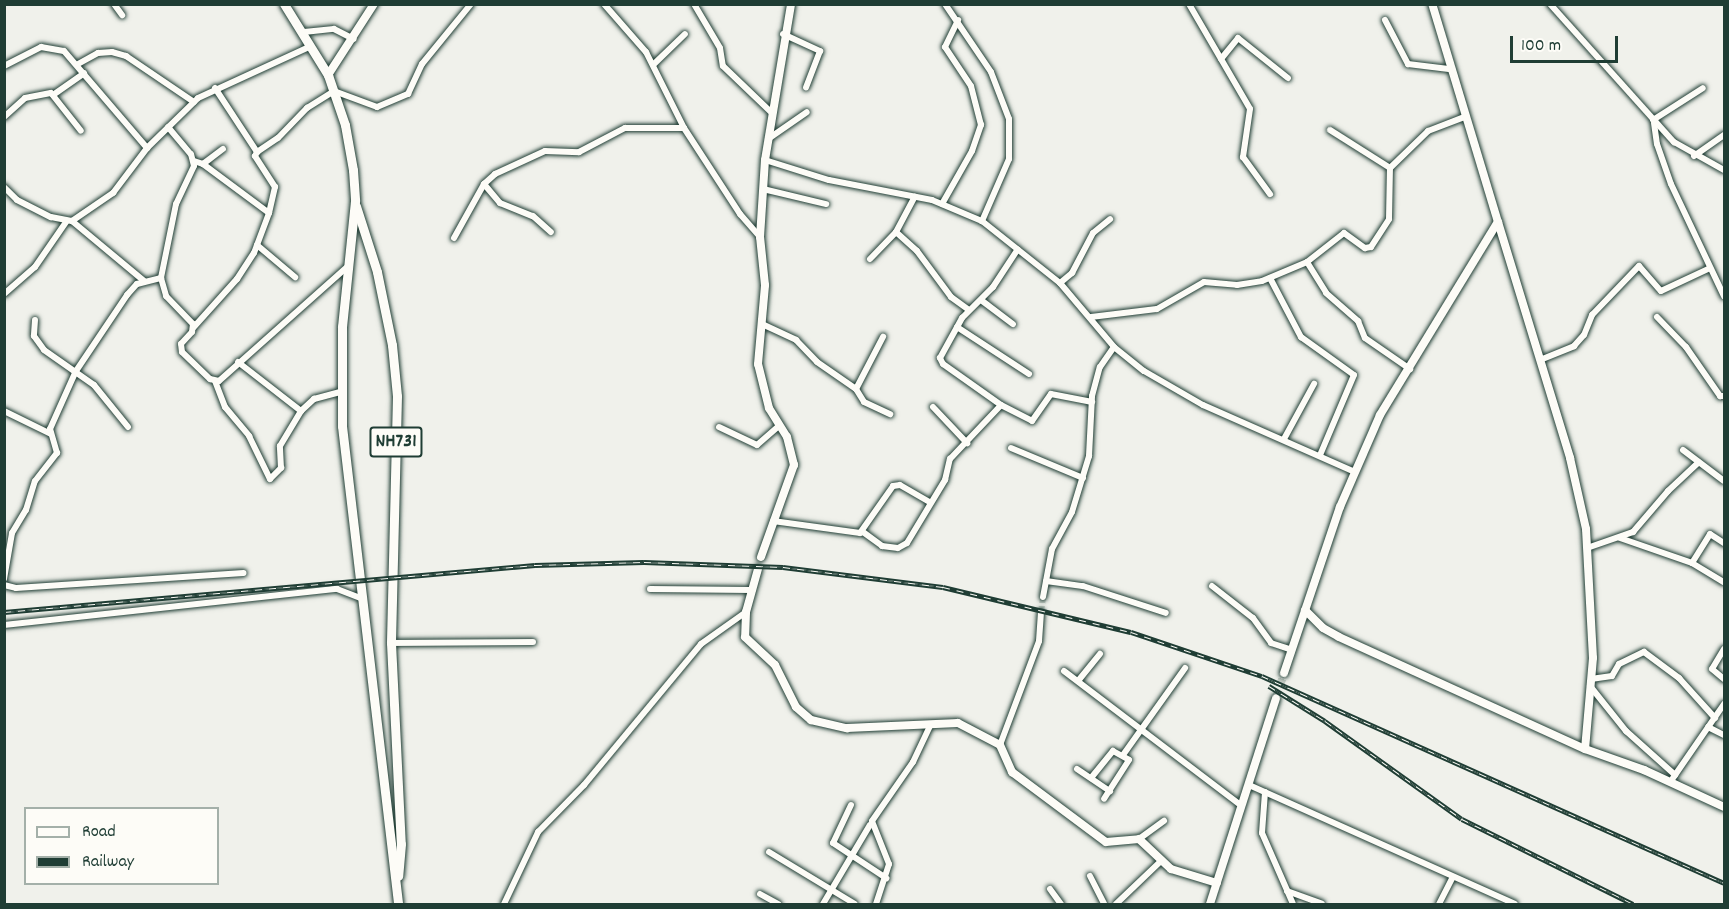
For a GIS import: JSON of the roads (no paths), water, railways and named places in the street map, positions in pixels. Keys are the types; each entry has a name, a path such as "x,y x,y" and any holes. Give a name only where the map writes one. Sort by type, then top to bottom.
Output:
{"highway":[{"name":"NH731","path":"286,7 312,46 334,91 349,147 355,201 377,272 393,345 397,396 391,643 401,844 397,894"},
{"name":"NH731","path":"355,201 348,266 340,392 372,708 398,904"}],"main road":[{"path":"1284,673 1355,472 1380,415 1410,370 1498,222 1449,69 1432,4"},
{"path":"1210,904 1276,698"}],"street":[{"path":"114,4 122,15"},
{"path":"278,4 286,7"},
{"path":"328,75 354,39 374,4"},
{"path":"340,392 314,399 302,411 280,446 281,468 270,479 249,436 225,407 215,381 182,352 181,344 237,279 257,245 269,213 275,187 255,156 257,152 278,138 307,108 334,91 377,107 408,94 422,64 471,4"},
{"path":"604,4 654,64 684,128 740,214 760,237"},
{"path":"694,4 720,48 723,66 772,112"},
{"path":"760,557 794,465 780,425 769,408 760,379 762,266 760,237 765,160 783,34 791,4"},
{"path":"945,4 958,20 1002,96 1012,136 1004,176 982,221"},
{"path":"1189,4 1251,112 1243,155 1270,194"},
{"path":"1550,4 1653,121 1694,156 1725,170"},
{"path":"942,204 972,151 981,125 971,86 945,47 958,20"},
{"path":"1385,20 1408,64 1449,69"},
{"path":"303,32 334,29 354,39"},
{"path":"654,64 685,34"},
{"path":"783,34 820,51 806,87"},
{"path":"1221,59 1238,38 1288,78"},
{"path":"4,66 48,46 64,51 78,64 147,148"},
{"path":"4,294 35,267 69,221 113,193 147,148 194,102 215,88 312,46"},
{"path":"78,64 98,53 112,52 126,56 194,102"},
{"path":"53,95 84,73"},
{"path":"215,88 257,152"},
{"path":"1653,121 1703,88"},
{"path":"4,117 25,98 46,93 53,95 81,131"},
{"path":"767,140 807,112"},
{"path":"1091,317 1157,309 1204,282 1246,285 1270,278 1307,262 1344,233 1365,248 1377,243 1389,219 1390,168 1428,131 1465,117"},
{"path":"1653,121 1657,144 1671,184 1725,296"},
{"path":"168,127 194,161 203,164 269,213"},
{"path":"454,238 483,184 495,174 545,151 579,153 625,128 684,128"},
{"path":"1330,130 1390,168"},
{"path":"1694,156 1725,135"},
{"path":"203,164 223,149"},
{"path":"765,160 830,180 942,204 982,221 1060,283 1114,347 1192,399 1355,472"},
{"path":"194,161 193,172 176,204 161,278 166,296 194,328"},
{"path":"483,184 500,203 533,216 551,232"},
{"path":"4,187 17,200 69,221 144,281"},
{"path":"763,189 826,204"},
{"path":"870,259 896,232 915,197"},
{"path":"1060,283 1072,273 1093,233 1110,219"},
{"path":"1498,222 1570,458 1587,548 1591,682 1585,749"},
{"path":"896,232 917,251 951,297 969,310"},
{"path":"257,245 295,277"},
{"path":"1018,249 981,300 969,310 957,327 940,362 1001,405 1032,421 1051,394 1092,402"},
{"path":"1307,262 1326,293 1358,321 1365,338 1410,370"},
{"path":"215,381 348,266"},
{"path":"1540,360 1574,346 1584,335 1592,315 1639,266 1661,291 1710,268"},
{"path":"4,579 12,534 26,510 35,480 57,453 51,434 76,371 127,295 144,281 161,278"},
{"path":"1270,278 1301,337 1354,375 1320,455"},
{"path":"981,300 1013,324"},
{"path":"1657,317 1686,347 1720,396 1725,396"},
{"path":"35,320 34,336 44,350 94,385 128,427"},
{"path":"762,324 796,340 817,362 856,389 864,402 890,414"},
{"path":"957,327 1029,374"},
{"path":"856,389 883,338"},
{"path":"1044,597 1052,549 1072,512 1091,447 1092,402 1100,367 1114,347"},
{"path":"238,362 302,411"},
{"path":"1284,439 1314,384"},
{"path":"773,521 863,532 882,546 902,547 945,480 948,463 1001,405"},
{"path":"933,407 967,443"},
{"path":"4,411 51,434"},
{"path":"719,427 757,445 780,425"},
{"path":"1011,448 1083,478"},
{"path":"1683,450 1725,482"},
{"path":"1587,548 1620,538 1638,528 1668,491 1699,462"},
{"path":"863,532 893,486 900,485 930,502"},
{"path":"1692,563 1710,534 1725,543"},
{"path":"1620,538 1692,563 1725,582"},
{"path":"758,569 746,612 745,637 775,665 796,707 811,720 847,728 958,723 1000,745 1012,772 1106,842 1139,839 1164,821"},
{"path":"4,585 16,588 244,573"},
{"path":"1046,581 1083,586 1166,613"},
{"path":"1212,586 1253,618 1271,643 1292,650"},
{"path":"4,625 337,589 360,598"},
{"path":"650,589 751,590"},
{"path":"1305,610 1323,628 1339,637 1585,749 1673,778 1725,807"},
{"path":"504,904 538,832 584,785 701,644 746,612"},
{"path":"1000,745 1039,641 1041,612"},
{"path":"391,643 533,642"},
{"path":"1725,649 1712,669 1725,679"},
{"path":"1591,682 1612,676 1619,664 1644,652 1679,678 1715,718"},
{"path":"1078,681 1100,654"},
{"path":"1122,755 1185,669"},
{"path":"1064,671 1242,806"},
{"path":"1591,682 1634,739 1673,778"},
{"path":"1673,778 1725,704"},
{"path":"823,904 887,797 914,762 931,724"},
{"path":"1708,727 1725,735"},
{"path":"1091,778 1112,752 1122,755 1129,763 1104,799"},
{"path":"1077,769 1110,791"},
{"path":"1248,785 1515,904"},
{"path":"1265,792 1262,833 1293,904"},
{"path":"851,805 833,843 885,878"},
{"path":"871,825 889,855 885,878 876,904"},
{"path":"1139,839 1171,869 1217,883"},
{"path":"769,852 855,904"},
{"path":"1116,904 1161,861"},
{"path":"1090,876 1104,904"},
{"path":"1439,904 1454,877"},
{"path":"1050,889 1061,904"},
{"path":"1287,891 1322,904"},
{"path":"760,894 778,904"}],"tunnel":[{"path":"1041,612 1043,597"},
{"path":"1276,698 1284,673"}],"railway":[{"path":"4,612 535,565 644,562 783,567 943,587 1131,632 1262,676 1724,883"},
{"path":"1269,686 1325,721 1462,819 1633,904"}]}
